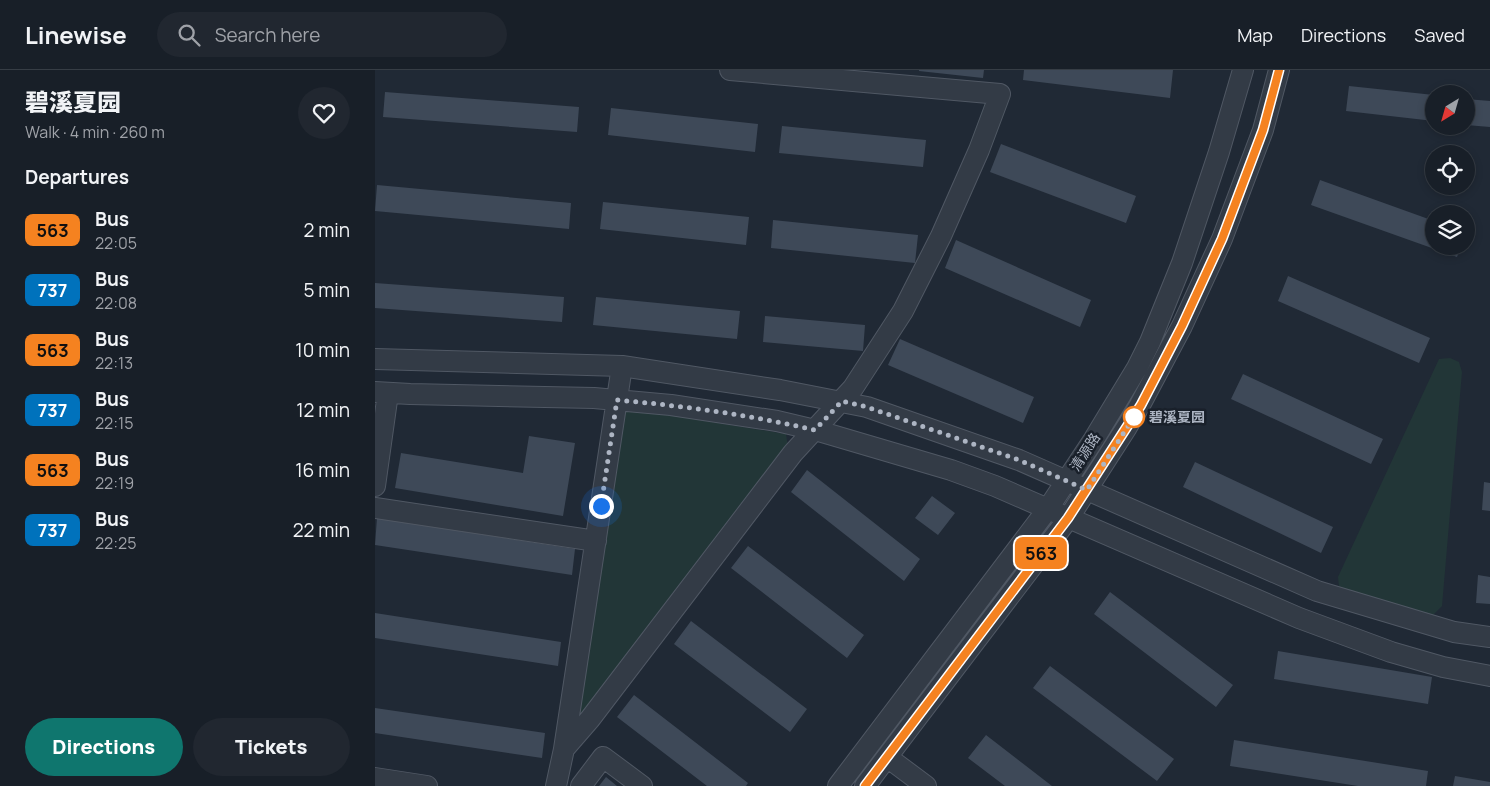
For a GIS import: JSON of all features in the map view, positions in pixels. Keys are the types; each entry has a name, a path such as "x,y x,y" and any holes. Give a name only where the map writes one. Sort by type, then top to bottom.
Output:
{"street":[{"path":"564,749 590,719 793,454 842,401 858,380 903,311 941,236 975,159 1000,94 730,70"},
{"name":"清源路","path":"838,786 1047,510 1121,395 1150,342 1182,263 1207,191 1243,70"},
{"name":"清源路","path":"865,786 1068,518 1141,405 1203,283 1222,239 1263,130 1279,70"},
{"path":"375,358 622,366 780,390 867,407 1019,460 1317,592 1454,632 1490,637"},
{"path":"556,786 564,749 622,366"},
{"path":"375,486 381,392 595,398 671,405 777,421 815,430 951,470 995,486 1309,622 1391,652 1443,667 1490,676"},
{"path":"375,508 596,541"},
{"path":"581,786 603,757 642,786"},
{"path":"887,757 926,786"},
{"path":"375,778 427,786"}],"green space":[{"path":"1450,358 1459,362 1462,372 1442,606 1432,616 1345,590 1339,586 1338,577 1439,359"},
{"path":"644,411 786,434 788,447 581,715 579,705 625,412"}],"building":[{"path":"919,70 984,70 983,78"},
{"path":"1024,70 1173,70 1170,98 1023,80"},
{"path":"1349,86 1425,94 1425,120 1346,111"},
{"path":"385,92 579,107 577,132 383,117"},
{"path":"1475,100 1490,101 1490,127 1475,126"},
{"path":"611,108 758,124 755,152 608,135"},
{"path":"782,126 926,140 923,167 779,153"},
{"path":"1001,144 1136,196 1126,223 990,172"},
{"path":"1320,180 1425,218 1425,246 1311,205"},
{"path":"377,185 571,203 569,229 375,211"},
{"path":"603,202 749,217 746,245 600,229"},
{"path":"773,220 918,235 915,263 771,248"},
{"path":"956,240 1091,300 1080,327 945,268"},
{"path":"1288,276 1430,338 1419,363 1278,301"},
{"path":"375,283 564,297 562,322 375,308"},
{"path":"596,297 740,311 737,339 593,325"},
{"path":"765,316 865,325 863,351 763,342"},
{"path":"900,339 1034,397 1023,423 888,365"},
{"path":"1243,374 1383,439 1371,464 1231,399"},
{"path":"529,436 575,443 563,516 395,488 401,453 523,473"},
{"path":"1195,462 1333,527 1321,553 1183,487"},
{"path":"807,470 920,559 904,581 791,492"},
{"path":"1484,482 1490,483 1490,511 1482,510"},
{"path":"932,496 955,513 938,535 915,518"},
{"path":"377,518 575,549 572,575 375,545"},
{"path":"748,546 864,635 847,658 731,568"},
{"path":"1478,575 1490,577 1490,604 1476,603"},
{"path":"1110,592 1233,685 1216,707 1094,614"},
{"path":"375,613 561,642 558,666 375,638"},
{"path":"691,621 807,709 790,732 674,644"},
{"path":"1278,651 1432,677 1428,704 1274,679"},
{"path":"1050,666 1174,759 1157,781 1033,688"},
{"path":"634,695 748,783 746,786 707,786 617,717"},
{"path":"375,708 545,733 542,758 375,733"},
{"path":"986,735 1052,786 1005,786 968,758"},
{"path":"1234,740 1428,771 1426,786 1358,786 1230,766"},
{"path":"1455,776 1490,782 1490,786 1453,786"},
{"path":"606,777 617,786 599,786"}],"bus line":[{"name":"563","path":"865,786 1068,518 1141,405 1203,283 1222,239 1263,130 1279,70"}],"place":[{"name":"碧溪夏园","path":"1134,417"}],"route":[{"path":"601,506 617,400 671,405 777,421 815,430 842,401 867,407 1019,460 1087,490 1134,417"}]}
